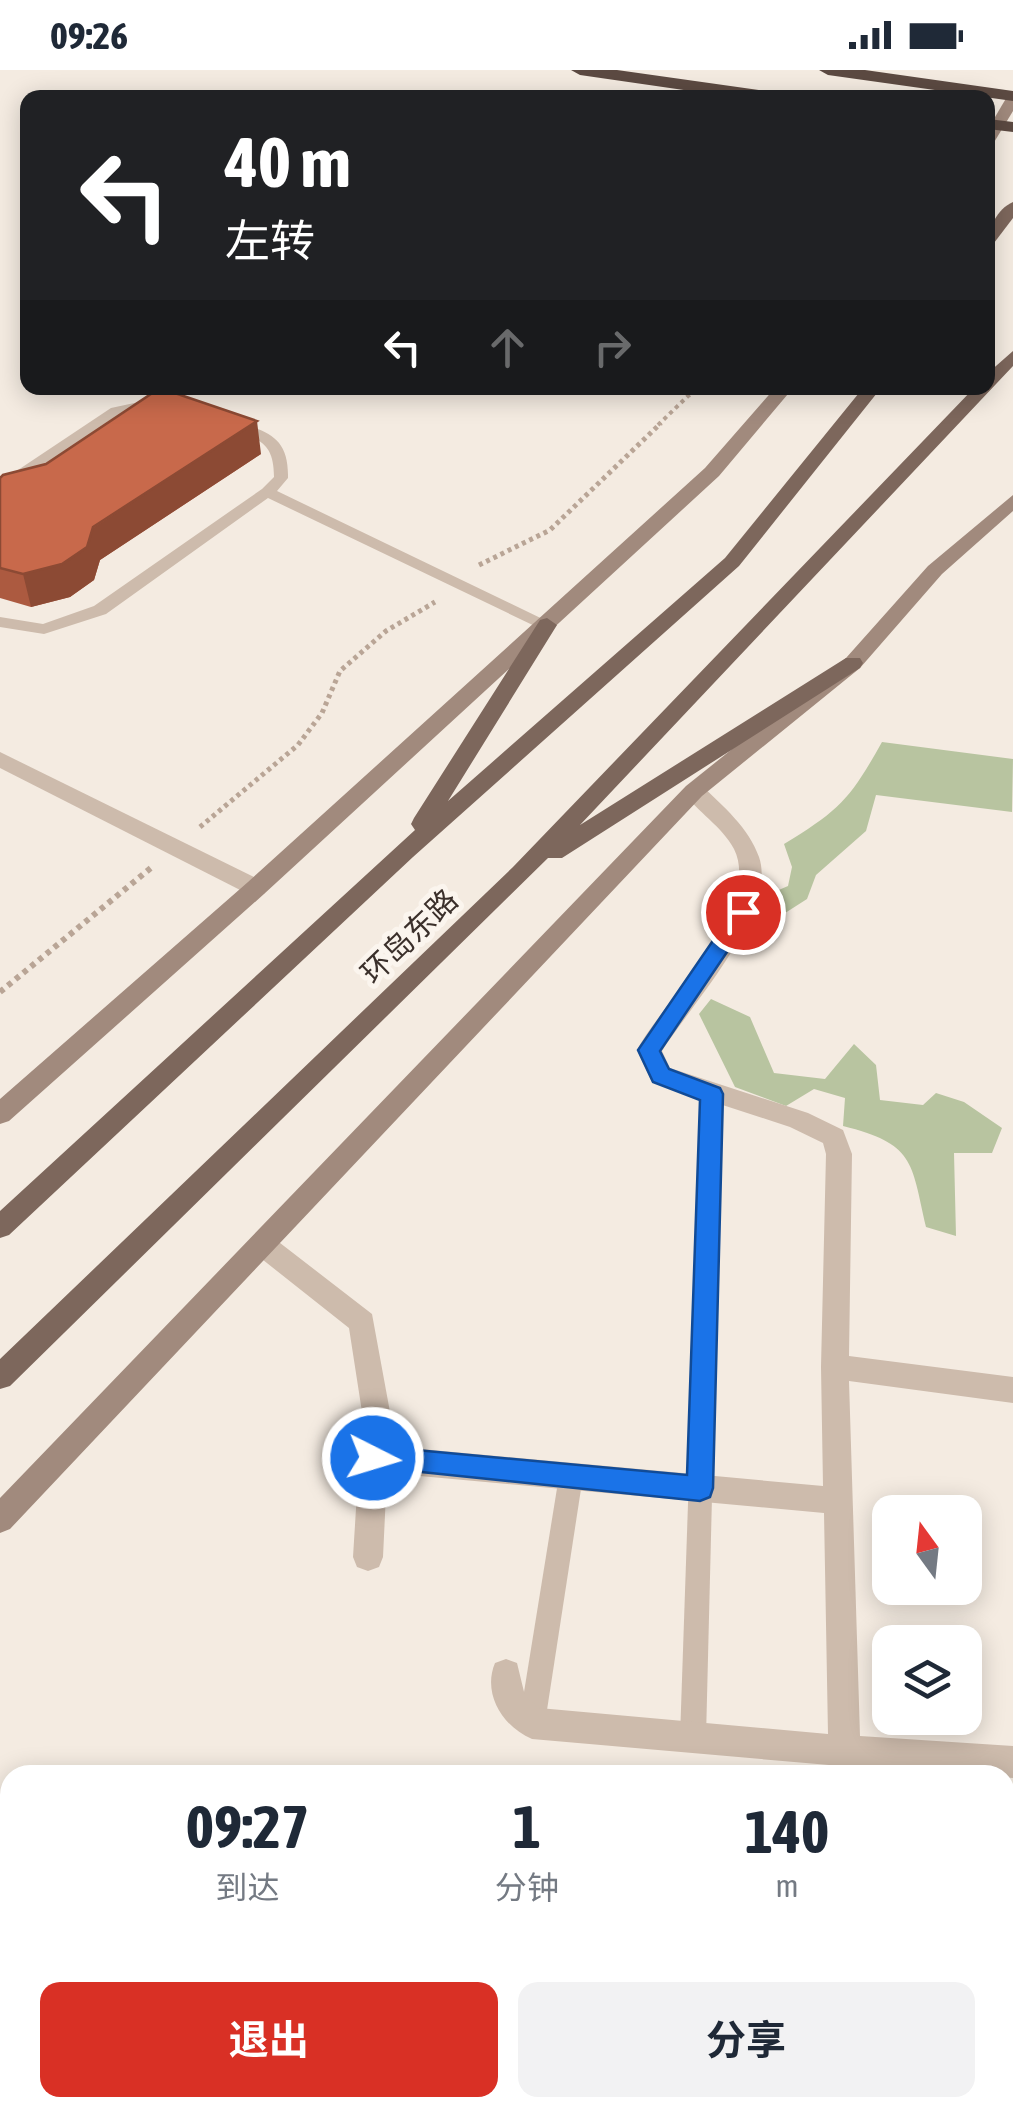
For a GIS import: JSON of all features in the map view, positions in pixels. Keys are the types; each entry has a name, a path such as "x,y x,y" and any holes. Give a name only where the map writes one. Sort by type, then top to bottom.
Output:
{"highway":[{"path":"580,70 723,90"},
{"path":"828,70 965,90"}],"main road":[{"path":"995,231 1013,207"},
{"name":"环岛东路","path":"995,375 1013,356"},
{"path":"0,1227 405,851 732,562 867,395"},
{"name":"环岛东路","path":"0,1377 521,873 975,395"},
{"path":"405,851 547,625"},
{"path":"521,873 853,663"}],"street":[{"path":"996,129 1013,97"},
{"path":"0,1114 547,625 712,472 778,395"},
{"path":"0,1519 694,791 853,663 935,570 1013,501"},
{"path":"0,759 256,888"},
{"path":"694,791 735,832 752,868 743,912 649,1050 661,1075 799,1120 834,1137 839,1154 835,1367 845,1763"},
{"path":"262,1244 362,1322 376,1412 368,1557"},
{"path":"835,1367 1013,1390"},
{"path":"373,1458 839,1501"},
{"path":"506,1674 511,1704 532,1723 693,1738 845,1763 1013,1762"}],"lane":[{"path":"0,489 116,410 154,402 168,404"},
{"path":"0,622 44,629 100,610 267,492 281,478 283,456 272,440 218,420"},
{"path":"267,492 547,625"},
{"path":"693,1738 712,1094"},
{"path":"532,1723 570,1476"}],"path":[{"path":"481,564 550,530 690,395"},
{"path":"0,992 298,745 322,713 340,670 386,631 437,600"}],"green space":[{"path":"882,742 1013,759 1012,812 876,795 866,831 816,875 807,899 782,915 759,918 760,898 788,886 792,867 784,844 842,802"},
{"path":"711,999 750,1017 774,1073 825,1079 854,1044 876,1065 880,1100 923,1105 936,1093 964,1102 1002,1128 992,1153 954,1153 956,1236 926,1227 912,1170 897,1148 843,1126 845,1098 814,1089 786,1106 735,1087 699,1014"}],"building":[{"path":"150,395 181,395 257,421 93,527 87,547 62,564 23,574 0,568 0,478 46,464"}],"route":[{"path":"373,1458 700,1488 712,1094 661,1075 649,1050 743,912"}]}
